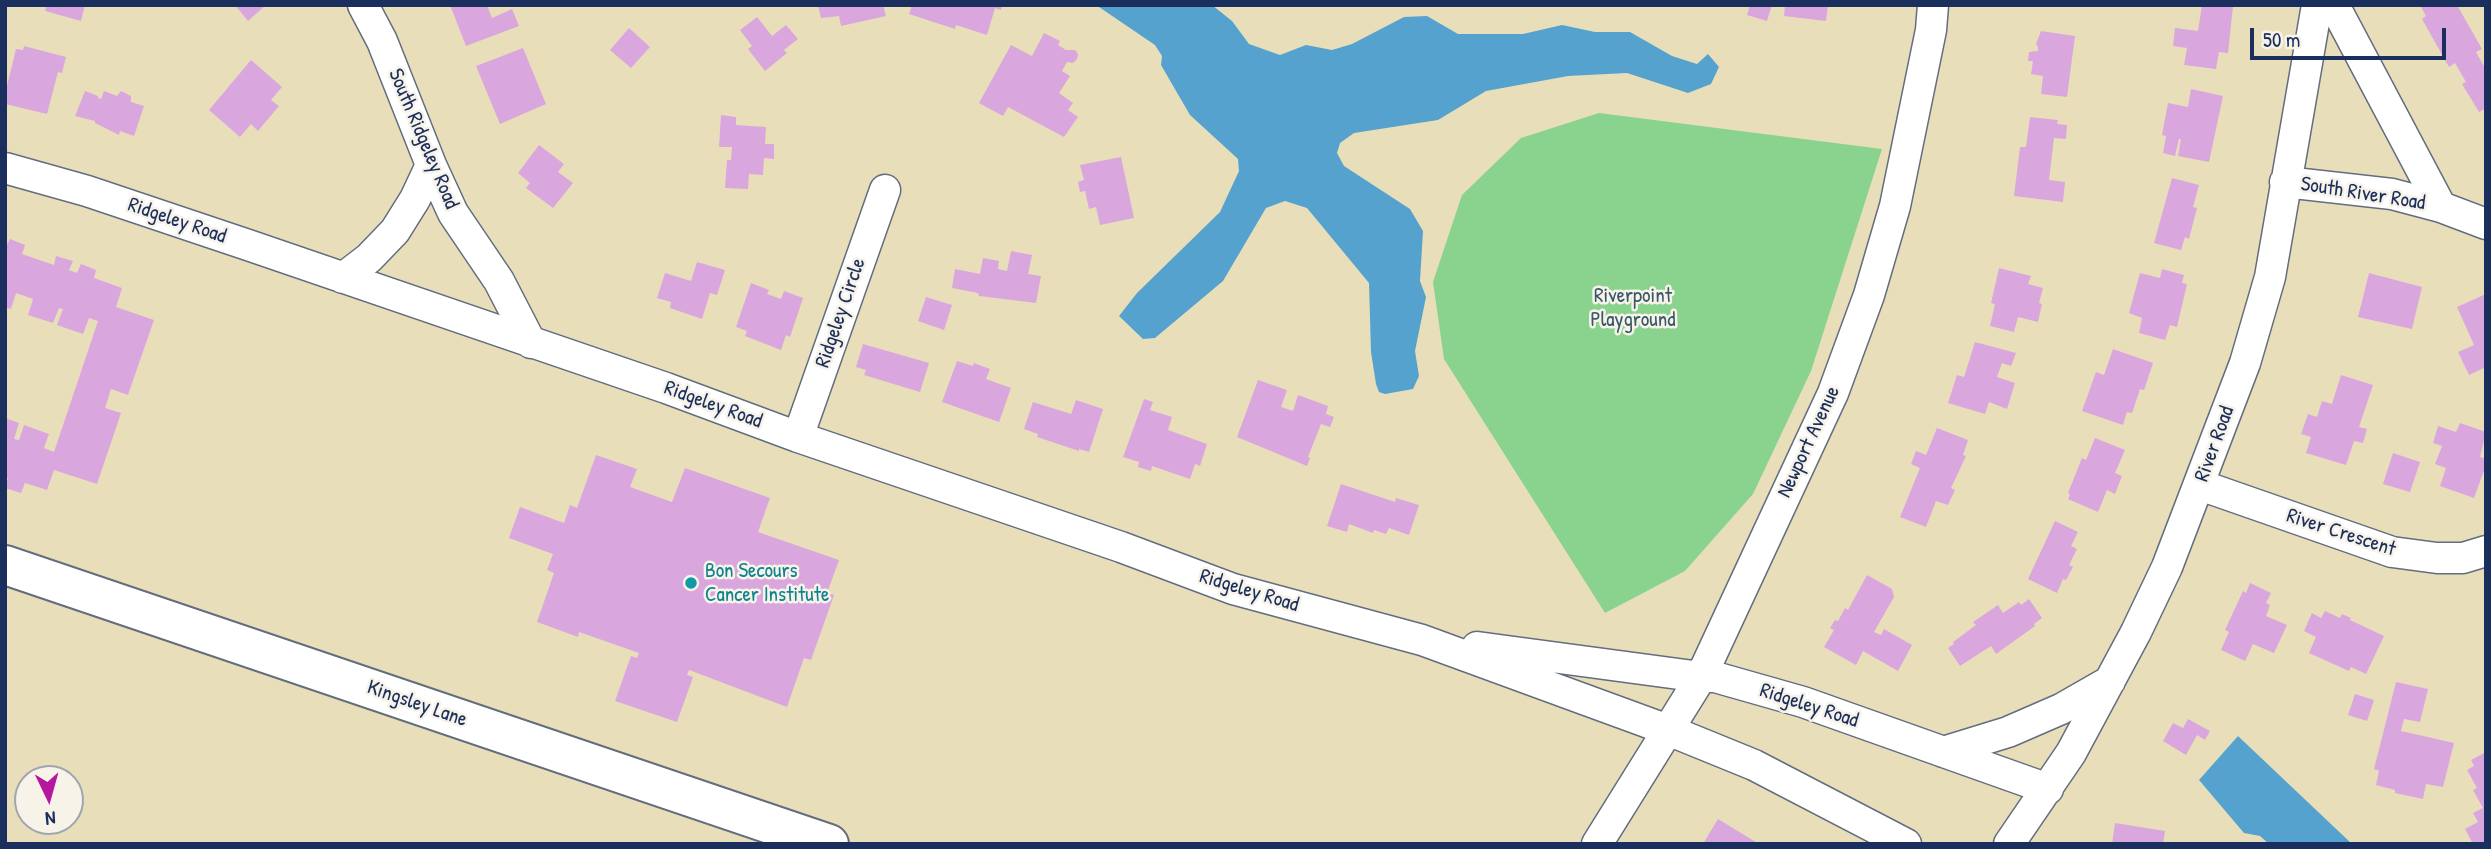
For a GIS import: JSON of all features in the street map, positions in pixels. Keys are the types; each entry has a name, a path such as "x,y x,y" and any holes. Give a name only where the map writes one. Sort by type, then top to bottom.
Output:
{"street":[{"name":"South Ridgeley Road","path":"363,5 382,41 430,165 453,213 499,281 531,343"},
{"name":"Newport Avenue","path":"1597,844 1701,677 1833,393 1869,295 1895,206 1931,30 1933,5"},
{"name":"River Road","path":"2009,844 2071,753 2167,567 2245,363 2270,277 2317,5"},
{"name":"South River Road","path":"2334,5 2441,207"},
{"path":"343,278 369,258 395,230 415,200 430,165"},
{"name":"Ridgeley Road","path":"5,169 87,191 666,388 1121,547 1233,589 1422,640 1668,730 1754,765 1906,844"},
{"name":"South River Road","path":"2285,182 2392,194 2441,207 2486,224"},
{"name":"Ridgeley Circle","path":"798,436 885,190"},
{"name":"River Crescent","path":"2200,485 2392,552 2437,558 2463,558 2486,551"},
{"name":"Kingsley Lane","path":"5,565 829,844"},
{"name":"Ridgeley Road","path":"1422,640 1715,677 1803,702 2049,789"},
{"path":"1943,752 2008,732 2061,709 2110,681"}],"green space":[{"name":"Riverpoint Playground","path":"1599,113 1882,149 1811,371 1753,494 1685,571 1605,613 1444,359 1433,282 1462,195 1521,138"}],"water":[{"path":"1096,5 1212,5 1232,21 1249,44 1280,55 1306,45 1332,50 1352,44 1404,17 1427,16 1458,34 1523,34 1562,25 1595,32 1630,32 1672,56 1697,64 1708,54 1719,67 1711,84 1688,93 1627,73 1568,76 1486,91 1438,120 1354,133 1340,143 1337,153 1344,166 1410,209 1423,231 1420,281 1426,297 1415,351 1419,376 1413,389 1385,394 1379,392 1376,384 1371,352 1369,283 1307,208 1285,201 1266,208 1223,281 1155,338 1143,339 1119,316 1137,293 1220,212 1239,171 1238,159 1190,115 1161,65 1162,56 1155,45"},
{"path":"2238,736 2352,844 2269,844 2260,836 2244,833 2199,780"}],"building":[{"path":"47,5 85,5 81,21 45,11"},
{"path":"235,5 266,5 248,21"},
{"path":"450,5 487,5 492,18 512,9 519,26 466,46"},
{"path":"818,5 883,5 886,16 841,26 839,16 821,18"},
{"path":"912,5 1002,5 1001,10 995,8 987,35 956,25 955,29 909,14"},
{"path":"1750,5 1772,5 1767,21 1747,15"},
{"path":"1785,5 1828,5 1826,21 1784,16"},
{"path":"2202,5 2233,6 2228,53 2219,52 2216,69 2184,65 2187,48 2173,46 2175,28 2198,31"},
{"path":"2420,5 2457,5 2482,49 2476,52 2486,70 2486,108 2479,112 2462,84 2466,82 2455,63 2449,67 2422,19 2426,16"},
{"path":"757,17 772,36 786,25 798,39 784,50 787,53 765,71 748,49 752,46 740,30"},
{"path":"629,28 650,47 631,68 610,50"},
{"path":"2041,31 2075,36 2067,97 2041,94 2043,76 2031,74 2033,61 2028,61 2029,52 2038,51 2036,44"},
{"path":"1044,33 1060,41 1058,45 1066,50 1075,50 1078,54 1077,59 1073,63 1067,62 1062,71 1070,76 1059,93 1073,103 1068,110 1078,117 1064,137 1008,107 1003,116 979,103 1011,45 1032,56"},
{"path":"24,46 66,57 62,73 58,72 47,114 5,104 16,49 23,50"},
{"path":"523,48 546,104 500,124 476,66"},
{"path":"251,60 282,87 271,100 279,106 258,131 251,124 240,137 209,110"},
{"path":"2191,89 2223,96 2209,162 2178,156 2181,139 2175,156 2163,153 2166,136 2162,135 2168,103 2188,107"},
{"path":"85,91 101,99 104,91 117,96 121,91 131,96 131,102 144,106 134,136 120,131 119,135 95,121 75,116"},
{"path":"721,115 736,117 736,125 766,127 765,144 774,144 774,159 764,158 763,175 749,174 748,189 725,188 727,160 731,160 732,147 719,147"},
{"path":"2030,117 2058,120 2057,124 2067,125 2066,139 2054,138 2049,180 2065,182 2063,202 2014,196 2020,147 2026,147"},
{"path":"539,145 564,164 558,172 573,183 553,208 526,188 530,183 518,173"},
{"path":"1121,157 1134,218 1100,225 1096,207 1089,209 1085,191 1080,192 1078,182 1084,180 1080,165"},
{"path":"2172,178 2199,185 2193,207 2197,208 2189,239 2185,237 2181,250 2154,243"},
{"path":"10,239 25,245 22,254 54,265 56,256 73,261 69,270 77,273 81,264 96,270 94,278 122,288 116,307 154,320 128,395 111,389 105,408 121,413 97,484 54,470 47,490 25,483 21,493 5,488 8,478 5,477 5,418 19,423 14,439 19,440 24,425 49,434 44,448 54,452 98,321 89,318 83,334 57,325 63,309 59,308 53,323 28,315 33,299 16,293 11,309 5,307 5,248"},
{"path":"1011,251 1032,255 1028,274 1041,276 1036,303 979,296 978,293 952,288 955,269 980,274 983,258 999,261 998,269 1007,271"},
{"path":"697,262 725,270 717,295 710,293 702,319 670,308 671,302 657,298 665,273 691,281"},
{"path":"1999,268 2031,276 2028,284 2043,288 2038,322 2018,317 2014,332 1990,326 1995,304 1991,303"},
{"path":"2162,269 2184,275 2182,283 2187,284 2177,327 2170,325 2165,340 2139,333 2142,318 2129,313 2140,273 2160,278"},
{"path":"2369,273 2422,287 2412,329 2358,317"},
{"path":"751,283 769,290 767,294 781,299 784,291 803,298 790,337 786,335 781,350 745,336 747,331 736,327"},
{"path":"2486,294 2486,367 2469,375 2458,352 2474,345 2457,307"},
{"path":"926,297 952,305 944,330 918,321"},
{"path":"1975,342 2016,353 2011,366 2002,363 1997,377 2015,383 2007,409 1989,402 1985,414 1948,403 1957,375 1964,377"},
{"path":"863,344 929,363 920,392 864,375 866,370 856,367"},
{"path":"2113,349 2153,363 2144,390 2140,389 2132,413 2127,412 2123,425 2082,411 2096,372 2104,375"},
{"path":"957,361 990,369 986,379 1011,388 999,422 942,402"},
{"path":"2341,375 2373,385 2359,427 2367,429 2363,443 2354,441 2346,465 2306,453 2311,437 2301,434 2308,414 2317,417 2322,401 2332,404"},
{"path":"1258,380 1287,390 1281,407 1293,411 1298,395 1328,406 1326,414 1334,417 1330,427 1321,424 1307,466 1237,437"},
{"path":"1144,399 1153,402 1150,410 1172,417 1168,430 1207,444 1200,466 1195,464 1190,479 1152,466 1151,471 1138,467 1139,462 1123,457"},
{"path":"1076,400 1103,409 1089,452 1037,437 1038,434 1024,429 1033,402 1071,414"},
{"path":"2460,423 2486,432 2480,457 2486,459 2486,465 2474,498 2440,486 2446,468 2435,464 2442,446 2433,443 2438,426 2456,432"},
{"path":"1937,428 1968,440 1963,455 1966,456 1951,488 1955,490 1948,505 1936,501 1926,527 1900,517 1920,468 1911,464 1916,451 1926,455"},
{"path":"2095,438 2125,450 2115,473 2122,476 2115,494 2107,490 2098,512 2068,499 2082,458 2086,460"},
{"path":"2393,453 2420,462 2410,492 2383,484"},
{"name":"Bon Secours Cancer Institute","path":"596,455 637,469 630,487 672,502 685,468 770,498 758,532 839,560 827,593 834,595 811,660 804,658 787,707 689,670 687,675 693,677 677,722 615,701 631,656 637,658 639,653 579,632 578,637 537,622 554,573 547,570 553,554 509,538 520,507 564,523 570,505 577,508"},
{"path":"1341,484 1395,502 1396,498 1419,505 1409,535 1389,528 1386,534 1374,530 1373,533 1349,524 1347,532 1327,526"},
{"path":"2055,521 2078,532 2071,546 2077,549 2069,565 2073,567 2066,580 2063,579 2057,593 2028,579"},
{"path":"1867,575 1892,589 1894,597 1874,632 1881,635 1884,629 1912,645 1898,671 1863,651 1856,665 1824,647 1834,630 1830,628 1835,620 1838,621 1845,608 1848,610"},
{"path":"2250,583 2271,593 2266,603 2270,605 2266,616 2287,625 2274,653 2253,644 2245,661 2221,650 2229,632 2225,630 2243,591 2246,593"},
{"path":"2029,599 2042,618 2035,626 1996,654 1991,646 1960,666 1948,648 1976,625 1973,622 1998,605 2003,613"},
{"path":"2325,611 2340,618 2342,614 2384,636 2366,674 2351,667 2349,671 2309,653 2316,637 2304,631 2312,613 2321,618"},
{"path":"2396,682 2428,689 2420,722 2404,719 2401,731 2454,743 2443,787 2426,784 2423,799 2395,793 2395,790 2376,785 2379,771 2374,769"},
{"path":"2355,694 2374,700 2367,721 2348,715"},
{"path":"2188,719 2210,731 2205,740 2197,735 2186,755 2163,741 2173,723 2183,728"},
{"path":"2486,752 2486,844 2473,844 2465,829 2478,822 2473,813 2483,808 2473,790 2477,788 2467,770 2474,766 2471,760"},
{"path":"1718,819 1759,844 1703,844"},
{"path":"2115,823 2165,831 2163,844 2112,844"}],"place":[{"name":"Bon Secours Cancer Institute","path":"691,583"}]}
